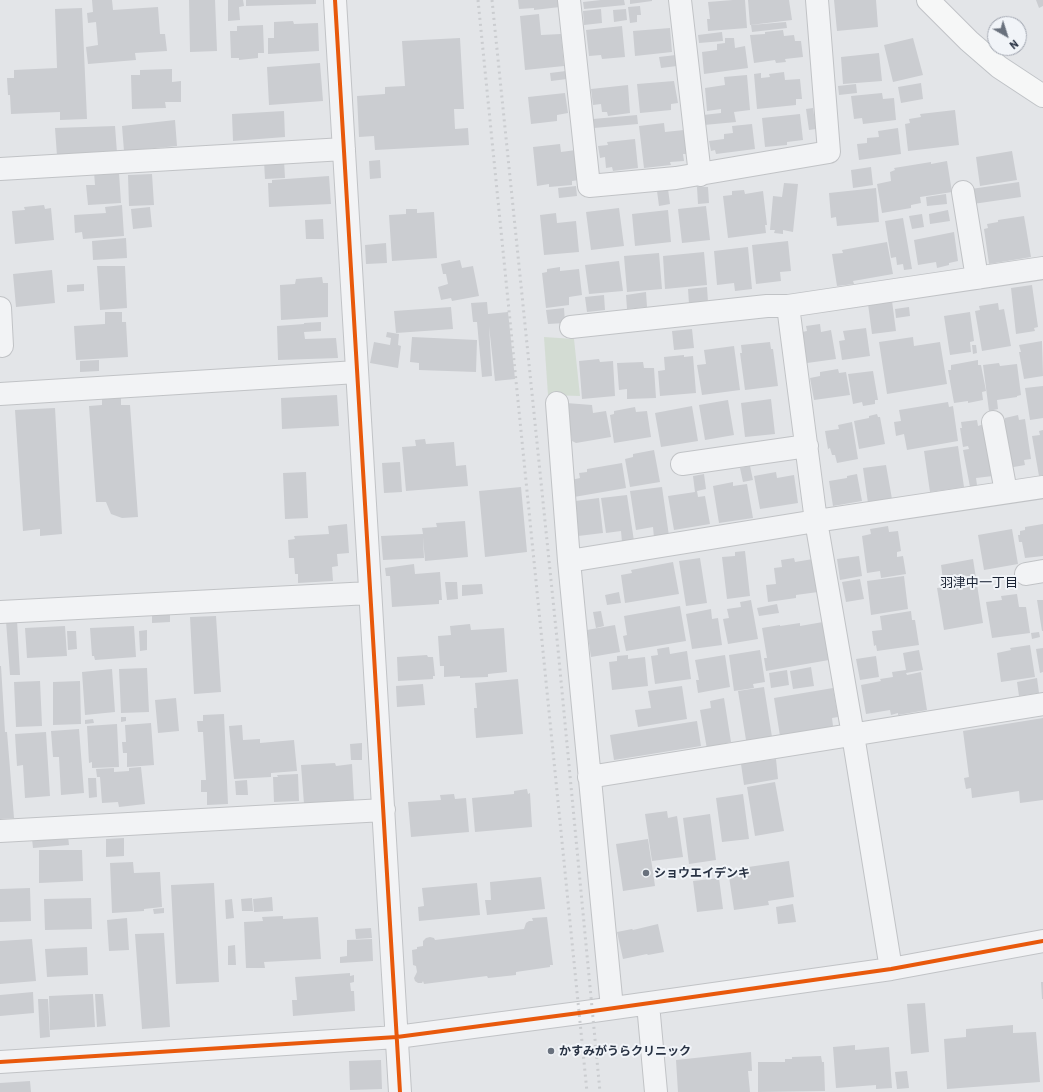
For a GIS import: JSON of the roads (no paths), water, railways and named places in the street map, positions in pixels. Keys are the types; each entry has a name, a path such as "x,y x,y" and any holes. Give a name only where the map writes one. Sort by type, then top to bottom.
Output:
{"main road":[{"path":"928,0 968,41 999,67 1043,96"}],"street":[{"path":"335,0 400,1092"},
{"path":"569,0 589,186 700,175 829,152 817,0"},
{"path":"680,0 700,175"},
{"path":"0,169 344,149"},
{"path":"963,192 977,278"},
{"path":"571,327 766,306 788,306 1043,268"},
{"path":"788,306 816,521 891,969"},
{"path":"0,308 2,346"},
{"path":"0,394 356,372"},
{"path":"557,403 569,561 612,1008"},
{"path":"993,422 1006,492"},
{"path":"682,464 807,446"},
{"path":"569,561 816,521 1043,487"},
{"path":"0,612 370,593"},
{"path":"589,777 1043,704"},
{"path":"0,832 384,810"},
{"path":"0,1062 397,1037 648,1004 891,969 1043,941"},
{"path":"648,1004 656,1092"}],"railway":[{"path":"478,0 587,1092"},
{"path":"492,0 558,649 600,1092"}],"place":[{"name":"ショウエイデンキ","path":"646,873"},
{"name":"かすみがうらクリニック","path":"551,1051"}],"district":[{"name":"羽津中一丁目","path":"979,583"}]}
